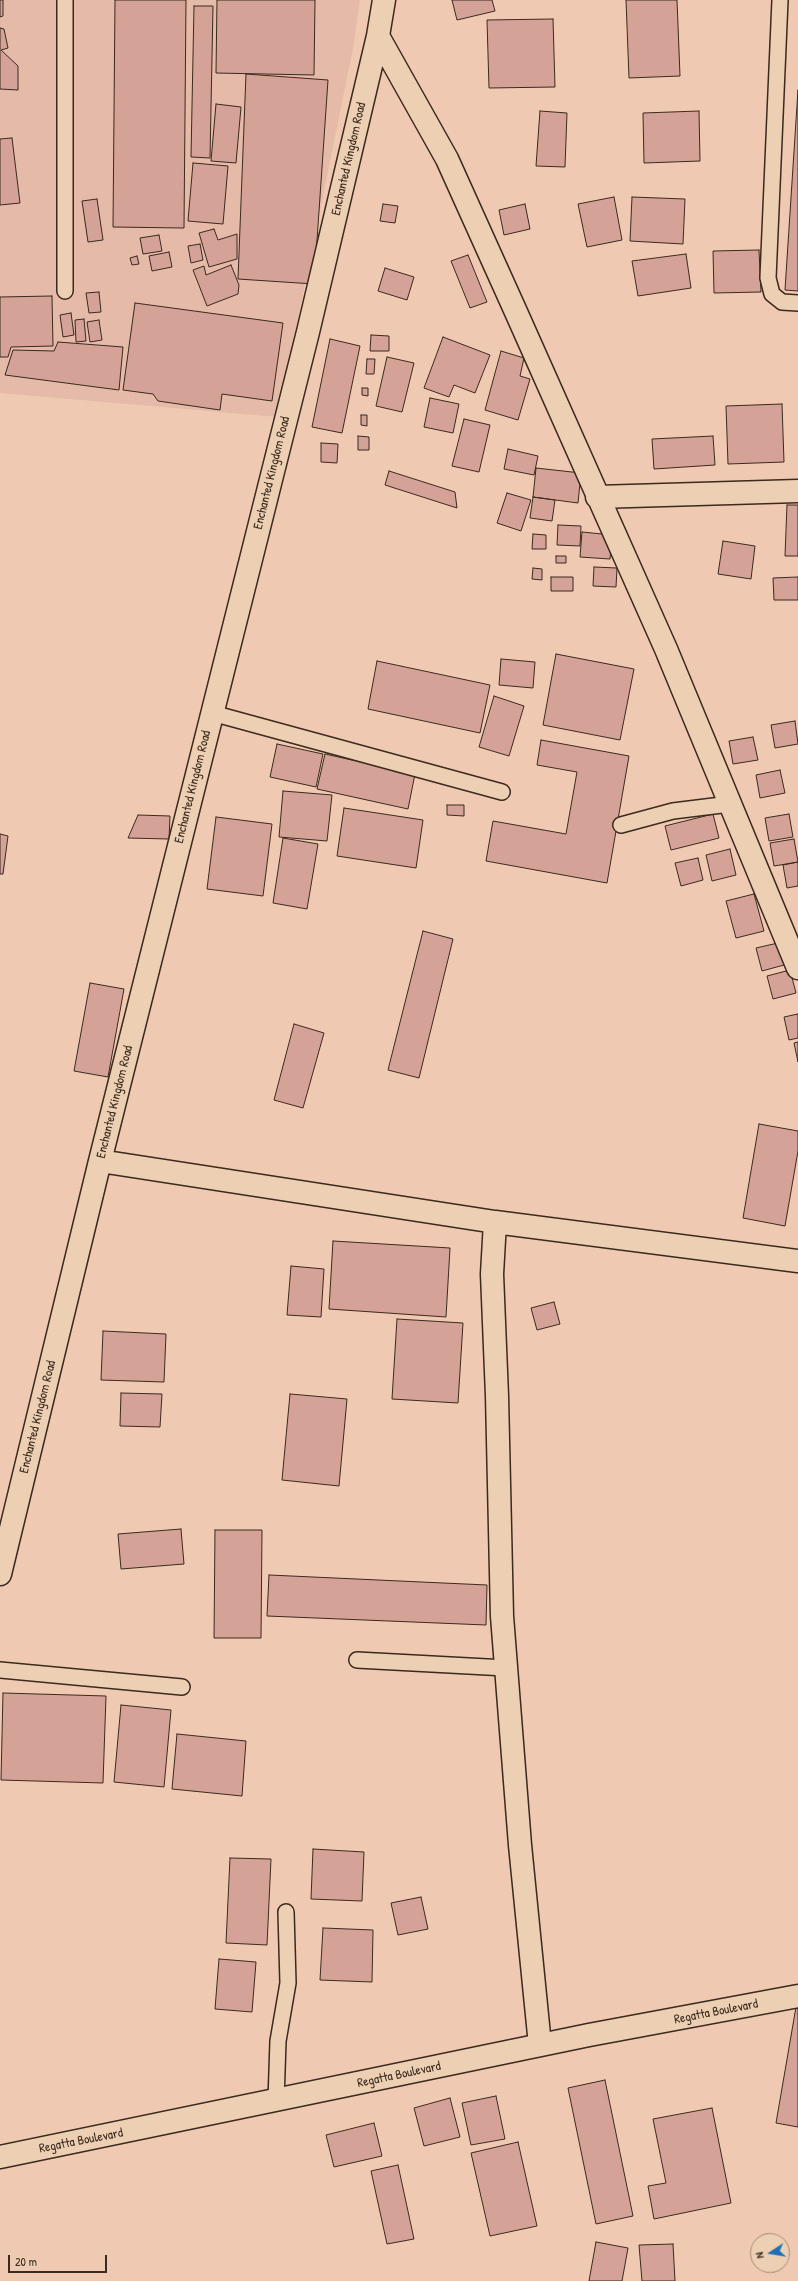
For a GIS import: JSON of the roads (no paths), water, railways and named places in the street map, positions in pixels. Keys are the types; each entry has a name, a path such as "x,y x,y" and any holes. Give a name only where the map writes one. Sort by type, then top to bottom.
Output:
{"street":[{"name":"Enchanted Kingdom Road","path":"0,1574 100,1161 308,332 378,36 384,0"},
{"path":"378,36 447,158 666,649 730,804 791,932 798,968"},
{"path":"597,497 798,491"},
{"path":"100,1161 495,1222 798,1261"},
{"path":"495,1222 492,1274 497,1396 502,1616 520,1845 540,2045"},
{"name":"Regatta Boulevard","path":"0,2157 276,2101 540,2045 798,1996"}],"lane":[{"path":"65,0 66,291"},
{"path":"780,0 768,278 772,294 782,302 798,303"},
{"path":"212,713 502,792"},
{"path":"621,825 673,811 730,804"},
{"path":"357,1660 506,1668"},
{"path":"0,1670 182,1687"},
{"path":"276,2101 278,2041 288,1983 286,1912"}]}
